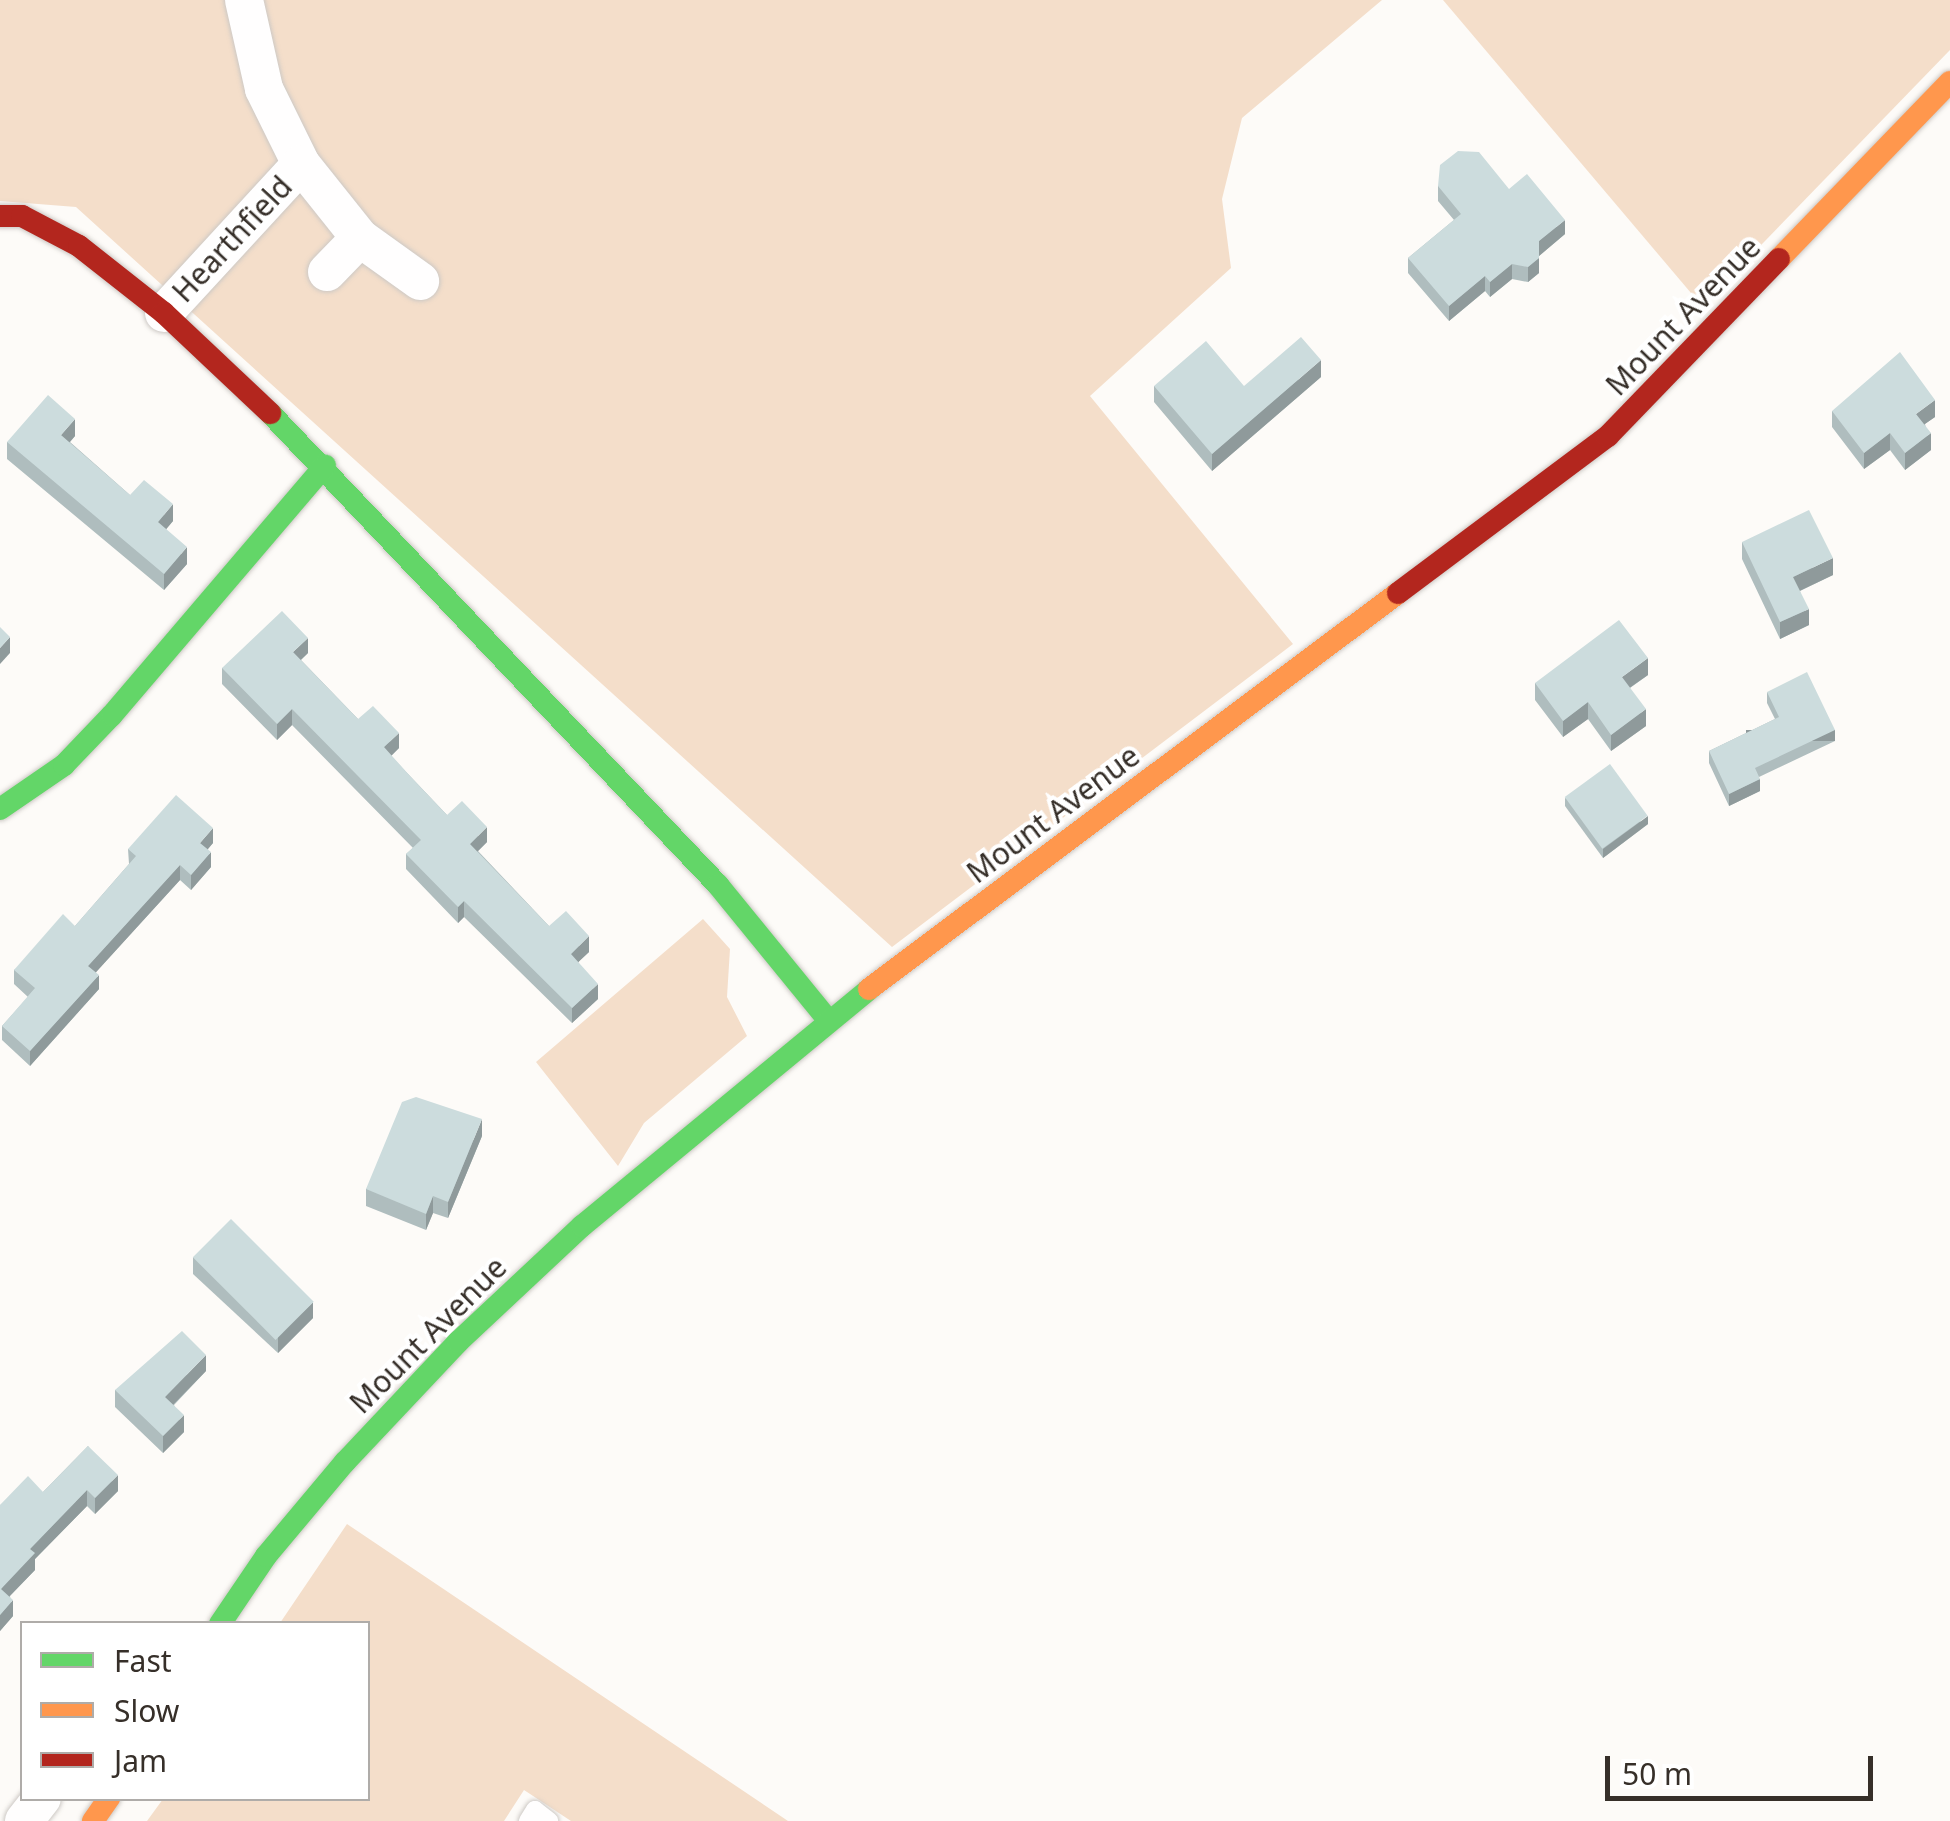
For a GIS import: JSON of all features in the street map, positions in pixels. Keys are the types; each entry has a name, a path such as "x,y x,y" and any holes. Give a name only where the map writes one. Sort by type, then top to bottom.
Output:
{"street":[{"name":"Hearthfield","path":"244,0 264,90 301,164 360,238 420,281"},
{"name":"Mount Avenue","path":"222,1621 277,1542 458,1342 582,1226 828,1020 1608,436 1950,82"},
{"name":"Hearthfield","path":"164,313 301,164"},
{"path":"0,216 22,216 79,246 164,313 326,466 718,885 828,1020"},
{"path":"327,272 360,238"},
{"path":"0,810 64,765 112,715 276,515 326,466"},
{"path":"24,1821 40,1801"}],"lane":[{"path":"528,1821 536,1810 550,1821"}],"shaded area":[{"path":"0,0 1382,0 1242,118 1222,199 1231,268 1090,396 1293,644 892,947 76,207 0,201"},
{"path":"1443,0 1950,0 1950,50 1702,306"},
{"path":"703,919 730,949 727,997 747,1036 644,1123 618,1166 536,1062"},
{"path":"347,1524 788,1821 571,1821 524,1790 504,1821 147,1821 162,1801 370,1801 370,1621 281,1621"}],"building":[{"path":"1458,151 1479,152 1509,189 1527,174 1565,220 1539,241 1539,258 1528,267 1512,264 1490,282 1485,276 1449,306 1408,258 1461,214 1438,186 1440,165"},
{"path":"1301,337 1321,360 1212,454 1154,386 1206,341 1244,386"},
{"path":"1900,352 1935,400 1916,414 1931,433 1905,453 1890,433 1864,453 1832,411"},
{"path":"48,395 75,419 61,435 130,495 144,480 173,504 158,522 187,547 164,574 7,442"},
{"path":"1809,510 1833,558 1793,577 1809,609 1780,622 1742,542"},
{"path":"282,611 308,638 293,652 358,719 373,706 399,733 384,747 447,815 462,801 487,827 470,844 549,926 566,911 589,936 571,954 598,984 572,1008 464,901 458,907 406,854 421,840 292,709 277,724 222,668"},
{"path":"1619,620 1648,658 1622,677 1646,709 1611,735 1588,702 1563,721 1535,683"},
{"path":"0,627 10,637 0,648"},
{"path":"1807,672 1835,730 1755,768 1760,779 1729,794 1709,751 1779,717 1767,692"},
{"path":"1610,764 1648,816 1602,849 1565,797"},
{"path":"176,795 213,828 200,843 211,852 191,875 180,865 88,966 99,975 30,1051 2,1026 35,988 14,970 63,914 75,926 136,856 128,849"},
{"path":"416,1097 482,1119 448,1202 433,1196 426,1214 366,1189 402,1102"},
{"path":"231,1219 314,1302 276,1340 193,1257"},
{"path":"182,1331 206,1355 165,1397 184,1415 163,1436 115,1390"},
{"path":"88,1446 118,1475 95,1498 87,1490 30,1549 35,1553 1,1589 13,1600 0,1615 0,1505 28,1476 43,1492"}],"traffic: fast":[{"path":"270,413 718,885 828,1020"},
{"path":"0,809 64,765 112,715 325,466"},
{"path":"222,1621 266,1556 345,1462 458,1342 582,1226 869,989"}],"traffic: slow":[{"path":"1779,259 1950,82"},
{"path":"869,989 1398,593"},
{"path":"93,1821 107,1801"}],"traffic: jam":[{"path":"0,216 22,216 79,246 164,313 270,413"},
{"path":"1398,593 1608,436 1779,259"}]}
